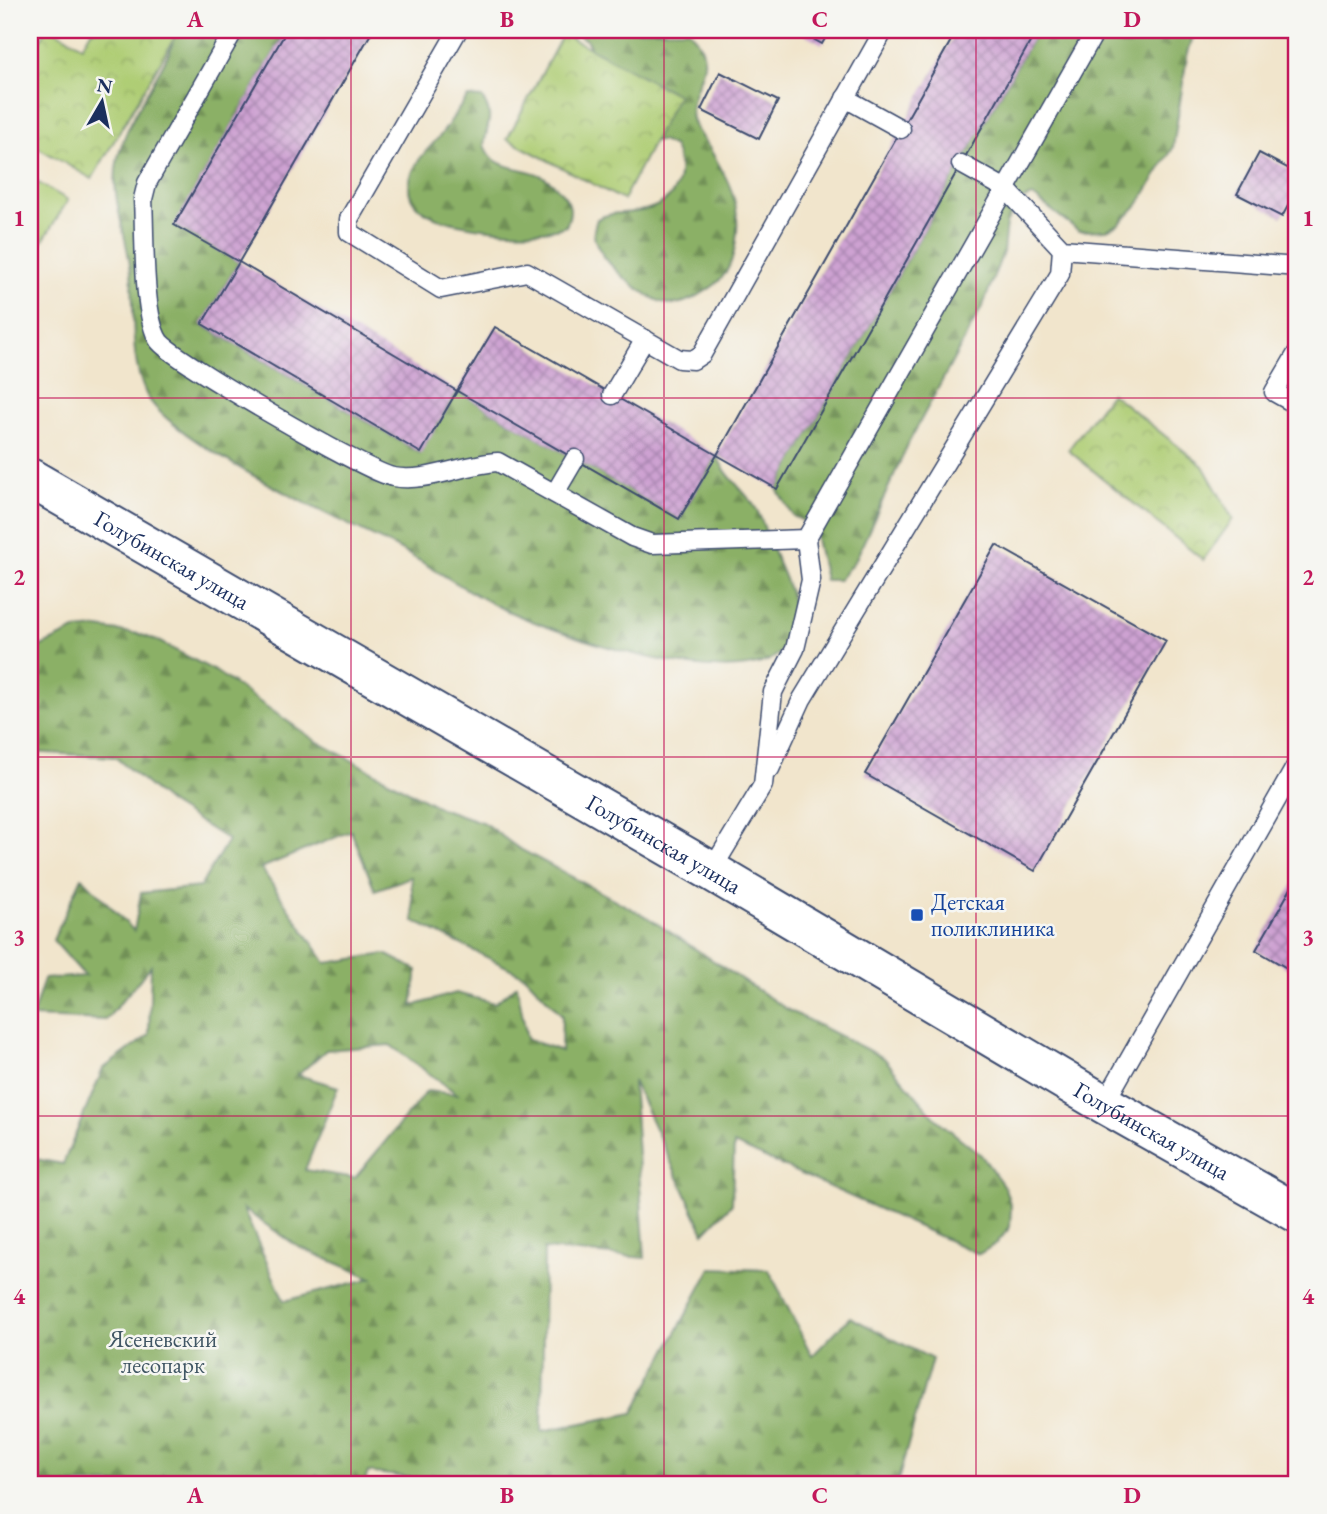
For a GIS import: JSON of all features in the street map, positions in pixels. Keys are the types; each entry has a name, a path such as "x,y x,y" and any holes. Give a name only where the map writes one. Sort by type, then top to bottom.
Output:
{"street":[{"name":"Голубинская улица","path":"30,478 711,871 1104,1104 1297,1213"}],"lane":[{"path":"234,30 147,183 143,199 149,317 160,342 186,362 358,464 392,477 417,478 498,462 632,537 652,544 806,540"},
{"path":"458,30 349,219 349,232 441,289 527,272 679,359 693,360 702,354 884,30"},
{"path":"763,785 773,692 795,649 811,580 806,540 1096,30"},
{"path":"845,98 901,129"},
{"path":"961,164 1006,189 1062,249 1297,267"},
{"path":"711,871 763,785 802,699 1060,274 1062,249"},
{"path":"612,395 645,339"},
{"path":"1297,353 1274,392 1297,405"},
{"path":"555,493 575,459"},
{"path":"1104,1104 1297,764"}],"green space":[{"path":"46,30 54,30 82,46 92,30 179,30 92,179 30,143 30,58"},
{"path":"173,30 287,30 175,225 239,262 202,325 420,453 457,391 679,519 717,455 725,470 758,512 787,584 794,610 794,623 785,647 763,662 730,668 689,665 598,644 556,630 495,605 401,550 256,477 186,434 161,413 146,394 136,363 132,281 115,184 118,157 128,128 172,46"},
{"path":"571,30 689,30 699,43 704,55 704,66 691,107 692,119 727,180 735,202 737,227 734,254 726,271 714,285 691,299 669,304 648,295 612,266 597,244 594,232 597,219 611,214 647,209 667,199 678,182 678,160 674,147 662,141 648,141 592,54 587,41"},
{"path":"1037,30 1195,30 1187,56 1173,148 1138,205 1119,224 1107,230 1079,231 1033,196 1018,201 1006,224 1003,252 984,303 909,442 856,559 839,580 825,580 815,534 806,522 793,516 777,489"},
{"path":"563,34 678,95 623,200 507,139"},
{"path":"468,97 482,98 486,104 489,121 484,145 490,156 502,164 535,173 552,183 569,204 566,226 534,231 475,227 435,217 415,204 410,193 410,181 416,165"},
{"path":"30,178 68,200 36,252 30,248"},
{"path":"1111,393 1203,466 1233,519 1203,560 1068,450"},
{"name":"Ясеневский лесопарк","path":"98,628 139,634 158,641 215,671 316,741 440,808 484,823 518,848 647,917 788,1010 884,1058 936,1119 981,1155 1005,1188 1011,1207 1010,1227 997,1243 979,1254 734,1144 732,1204 704,1233 633,1081 645,1258 544,1249 542,1431 633,1413 711,1268 769,1270 812,1356 850,1317 932,1359 897,1484 456,1484 368,1472 364,1484 30,1484 30,1158 63,1164 103,1069 149,1035 151,966 106,1020 32,1017 44,979 85,976 53,940 82,877 134,931 141,893 200,887 228,840 169,803 115,757 30,752 30,645 37,648 75,630","holes":["351,831 375,890 411,877 414,921 525,976 562,1015 561,1051 527,1039 517,985 495,1003 456,993 412,1006 417,970 386,954 326,963 261,868","390,1045 457,1094 427,1091 355,1178 305,1170 338,1087 298,1075 326,1050","243,1209 299,1247 372,1278 284,1301"]}],"building":[{"path":"287,30 373,30 239,262 174,225"},
{"path":"797,30 830,30 822,44"},
{"path":"957,30 1037,30 777,489 717,455"},
{"path":"720,72 778,101 759,139 701,110"},
{"path":"1259,153 1297,173 1297,189 1282,217 1237,194"},
{"path":"239,262 457,391 421,453 202,324"},
{"path":"495,327 717,455 679,519 457,391"},
{"path":"996,545 1166,641 1035,871 865,774"},
{"path":"1294,883 1297,885 1297,974 1256,950"}],"place":[{"name":"Детская поликлиника","path":"917,915"}]}
